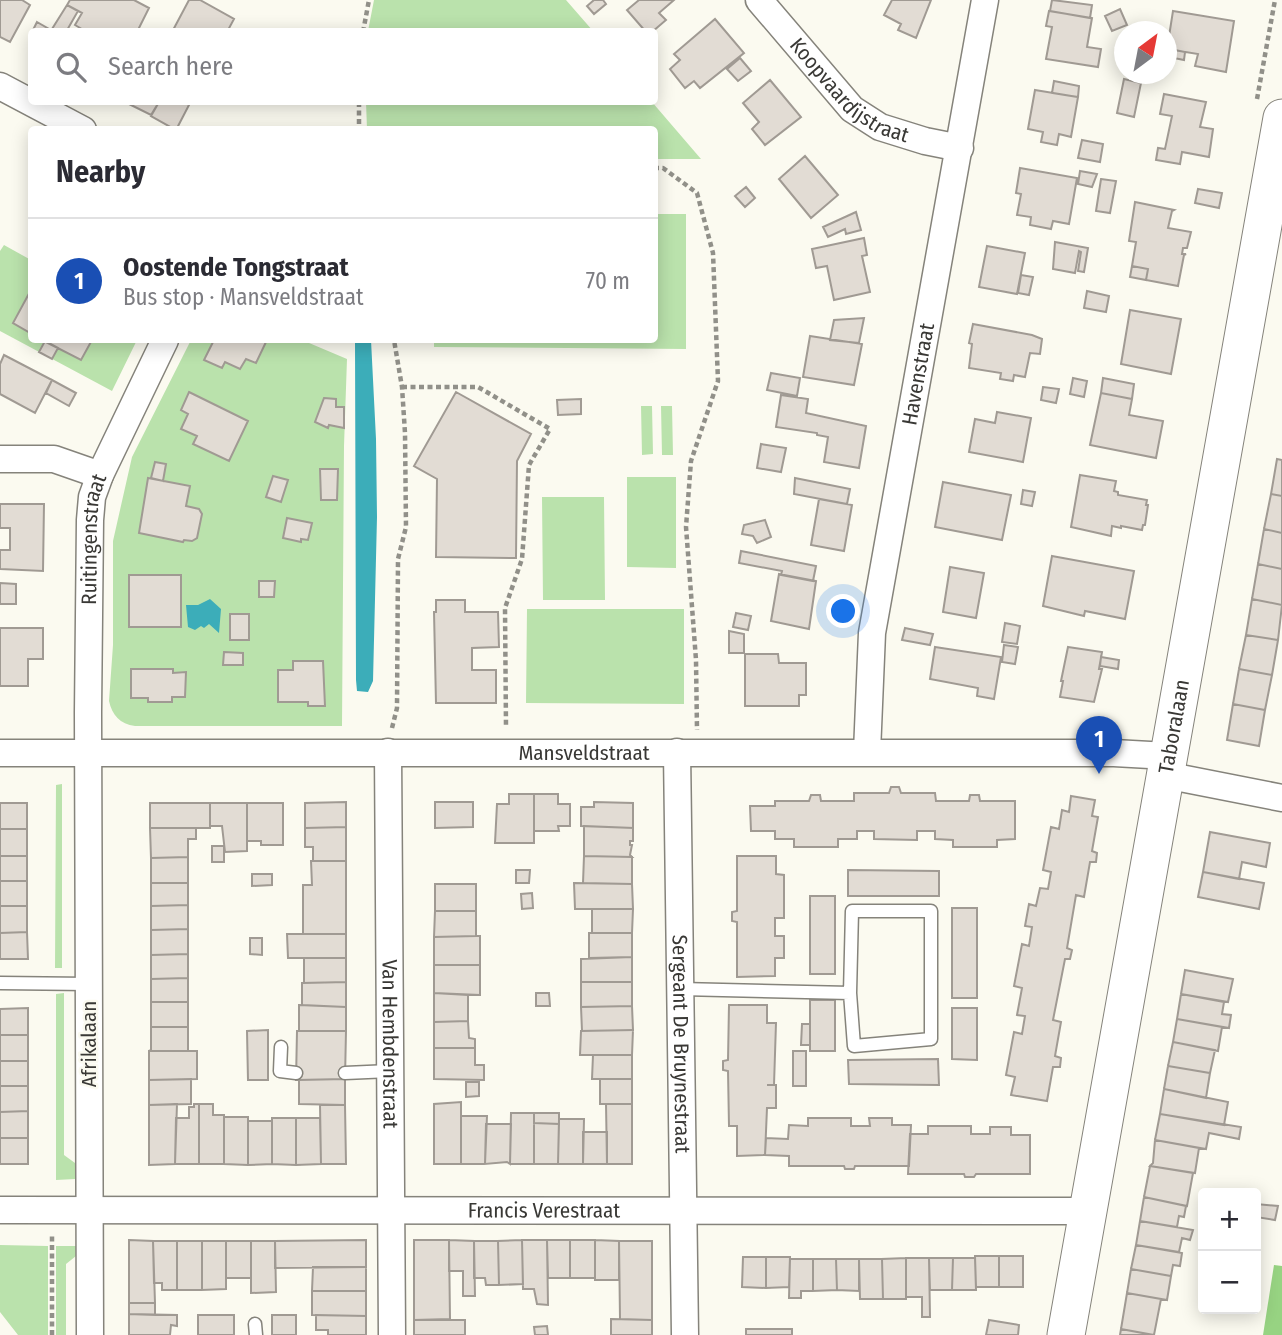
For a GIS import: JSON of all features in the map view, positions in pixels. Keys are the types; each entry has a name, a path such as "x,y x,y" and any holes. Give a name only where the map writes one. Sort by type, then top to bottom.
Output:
{"street":[{"name":"Koopvaardijstraat","path":"759,0 852,109 880,127 925,141 960,148"},
{"name":"Havenstraat","path":"867,752 872,633 985,0"},
{"path":"0,86 28,101"},
{"path":"36,105 75,126"},
{"name":"Taboralaan","path":"1066,1335 1280,137"},
{"name":"Ruitingenstraat","path":"88,753 92,497 164,343"},
{"path":"0,459 54,459 100,475"},
{"name":"Mansveldstraat","path":"0,753 88,753 390,741 506,752 1114,752 1282,798"},
{"name":"Van Hembdenstraat","path":"390,741 391,1335"},
{"name":"Sergeant De Bruynestraat","path":"685,1335 681,989 686,752"},
{"name":"Afrikalaan","path":"88,753 90,1335"},
{"name":"Francis Verestraat","path":"0,1210 1088,1211"}],"lane":[{"path":"852,911 932,911 931,1039 854,1045 850,993 852,911"},
{"path":"0,983 89,984"},
{"path":"681,989 850,993"},
{"path":"281,1047 280,1071 296,1073"},
{"path":"345,1073 390,1071"}],"path":[{"path":"364,28 369,0"},
{"path":"359,105 359,126"},
{"path":"658,168 663,168 696,193 713,253 718,382 691,461 687,527 696,660 686,752"},
{"path":"390,741 397,708 398,559 406,527 402,387 395,343"},
{"path":"402,387 478,387 550,429 528,465 522,559 505,608 506,752"},
{"path":"52,1236 52,1335"}],"green space":[{"path":"374,0 566,0 590,28 369,28"},
{"path":"366,105 655,105 701,159 658,159 658,126 367,126"},
{"path":"658,214 686,214 686,349 434,347 434,343 658,343"},
{"path":"4,245 28,258 28,343 136,343 112,391 0,331 0,251"},
{"path":"189,343 309,343 347,359 342,726 135,726 121,721 115,715 109,701 113,645 113,541 132,457"},
{"path":"641,406 652,406 653,454 642,455"},
{"path":"661,406 672,406 673,455 662,455"},
{"path":"627,477 676,477 676,568 627,567"},
{"path":"542,497 604,497 605,600 543,600"},
{"path":"527,609 684,609 684,704 526,703"},
{"path":"62,784 62,968 55,968 56,785"},
{"path":"64,993 64,1155 75,1163 75,1179 56,1180 56,994"},
{"path":"0,1245 48,1246 48,1335 18,1335 0,1312"},
{"path":"56,1246 76,1246 76,1256 66,1264 66,1335 56,1335"},
{"path":"1274,1265 1282,1266 1282,1335 1263,1335"}],"water":[{"path":"355,343 371,343 377,517 373,681 368,692 357,691"},
{"path":"210,599 221,609 219,633 209,624 195,630 188,627 186,605 198,605"}],"building":[{"path":"0,0 22,0 30,5 10,42 0,37"},
{"path":"70,0 134,0 149,8 139,28 80,28 75,25 82,13 67,5"},
{"path":"189,0 200,0 234,19 229,28 174,28"},
{"path":"594,0 603,0 606,4 594,14 587,6"},
{"path":"639,0 674,0 659,13 666,20 657,28 643,28 627,10"},
{"path":"892,0 931,0 916,38 898,30 901,24 884,15"},
{"path":"1052,0 1092,5 1090,18 1050,11"},
{"path":"67,5 78,11 68,28 53,28"},
{"path":"1120,9 1125,21 1114,21 1112,31 1105,16"},
{"path":"1049,11 1092,18 1087,47 1101,49 1098,67 1046,59 1052,27 1046,26"},
{"path":"1173,11 1234,21 1226,72 1195,66 1198,54 1177,51 1177,21 1171,21"},
{"path":"715,19 744,53 700,88 694,81 685,88 670,69 680,60 674,54"},
{"path":"37,22 47,28 34,28"},
{"path":"1177,50 1185,52 1184,60 1177,59"},
{"path":"740,58 751,71 738,81 727,69"},
{"path":"770,80 801,117 765,145 752,129 759,122 743,103"},
{"path":"1054,81 1079,86 1078,97 1052,93"},
{"path":"1123,84 1141,84 1134,117 1117,113"},
{"path":"1035,90 1078,97 1071,137 1059,134 1057,145 1041,142 1043,132 1028,129"},
{"path":"1164,94 1206,102 1200,127 1213,129 1209,157 1182,152 1180,164 1156,160 1158,148 1165,149 1172,116 1160,114"},
{"path":"131,105 157,105 151,115"},
{"path":"157,105 189,105 178,126 169,126 151,116"},
{"path":"1082,140 1103,144 1100,162 1078,158"},
{"path":"805,156 838,195 811,218 779,179"},
{"path":"1020,168 1077,178 1069,224 1053,221 1051,229 1030,225 1031,217 1017,215 1021,194 1016,193"},
{"path":"1080,171 1097,174 1092,187 1078,184"},
{"path":"1101,179 1116,181 1110,213 1096,211"},
{"path":"746,187 755,198 745,207 735,196"},
{"path":"1198,189 1222,193 1219,208 1195,203"},
{"path":"1135,202 1174,210 1168,228 1191,232 1187,248 1183,248 1182,254 1186,254 1178,286 1146,280 1148,269 1132,266 1136,242 1129,241"},
{"path":"856,212 861,230 846,234 845,229 828,237 823,227"},
{"path":"864,238 867,255 862,256 870,292 834,300 827,266 816,268 812,249"},
{"path":"1055,242 1088,248 1084,272 1078,271 1079,251 1075,273 1053,269"},
{"path":"987,246 1025,253 1017,294 979,287"},
{"path":"1132,266 1148,269 1146,280 1130,277"},
{"path":"1021,275 1033,277 1029,295 1018,293"},
{"path":"1087,291 1109,296 1106,312 1084,308"},
{"path":"28,295 28,332 13,323"},
{"path":"1130,310 1181,319 1171,374 1121,364"},
{"path":"864,318 859,343 830,340 834,320"},
{"path":"973,324 1042,339 1040,354 1030,353 1025,377 1014,375 1013,381 1000,379 1001,373 969,368 972,344 969,343"},
{"path":"810,336 862,344 854,385 803,377"},
{"path":"44,343 58,348 52,359 39,352"},
{"path":"48,343 90,343 81,360"},
{"path":"212,343 266,343 256,363 246,359 240,369 225,362 222,368 204,360"},
{"path":"4,355 52,380 35,413 0,394 0,364"},
{"path":"771,373 800,378 797,396 767,390"},
{"path":"1073,378 1087,381 1084,397 1070,394"},
{"path":"1103,378 1134,384 1132,399 1101,393"},
{"path":"52,380 76,393 69,406 46,393"},
{"path":"1043,387 1059,389 1056,403 1041,400"},
{"path":"189,392 248,421 229,461 193,444 197,436 181,429 188,414 181,410"},
{"path":"456,392 531,434 517,461 516,558 436,557 437,479 414,466"},
{"path":"1101,393 1132,399 1129,415 1163,421 1156,458 1090,445"},
{"path":"781,395 808,399 806,413 866,426 859,468 824,462 828,437 776,427"},
{"path":"324,398 336,399 336,407 344,407 344,428 329,425 328,428 315,422"},
{"path":"581,399 581,414 558,415 557,400"},
{"path":"997,412 1031,418 1023,462 969,452 975,419 995,423"},
{"path":"761,444 786,448 781,472 757,468"},
{"path":"1277,459 1282,460 1282,496 1271,494"},
{"path":"155,462 166,464 163,481 151,478"},
{"path":"320,469 338,469 337,500 321,500"},
{"path":"1080,475 1116,481 1114,491 1118,492 1118,495 1147,500 1145,525 1142,530 1112,526 1111,536 1071,527"},
{"path":"273,476 288,480 281,502 266,497"},
{"path":"148,478 190,486 186,506 199,509 202,514 197,538 183,542 139,533"},
{"path":"795,478 850,489 847,504 794,494"},
{"path":"943,482 1011,495 1002,540 935,527"},
{"path":"1023,490 1035,492 1032,506 1021,504"},
{"path":"1271,494 1282,496 1282,533 1264,529"},
{"path":"819,499 852,505 844,551 811,545"},
{"path":"0,504 44,504 43,571 0,569 0,550 10,550 10,528 0,528"},
{"path":"287,518 312,523 308,540 301,539 301,542 283,538"},
{"path":"765,520 771,537 757,543 753,536 742,534 744,525"},
{"path":"1264,529 1282,533 1282,569 1258,564"},
{"path":"741,551 816,566 813,581 781,575 782,571 739,563"},
{"path":"1052,556 1134,571 1125,619 1085,611 1084,616 1043,606"},
{"path":"1258,564 1282,569 1282,605 1252,599"},
{"path":"950,567 984,573 976,618 943,612"},
{"path":"779,574 816,581 809,629 771,621"},
{"path":"129,575 181,575 181,627 129,627"},
{"path":"259,581 275,581 274,597 259,597"},
{"path":"0,583 16,584 16,604 0,604"},
{"path":"1252,599 1282,605 1278,640 1246,635"},
{"path":"436,600 465,600 465,612 498,612 499,647 472,648 472,670 496,670 496,703 436,703"},
{"path":"736,613 751,616 748,630 733,627"},
{"path":"230,614 249,614 249,640 230,640"},
{"path":"1005,623 1020,626 1017,644 1002,642"},
{"path":"0,628 43,628 43,659 28,659 28,686 0,686"},
{"path":"905,628 933,634 930,645 902,640"},
{"path":"729,631 744,634 744,653 729,653"},
{"path":"1246,635 1278,640 1272,675 1239,669"},
{"path":"1004,645 1018,647 1015,664 1002,662"},
{"path":"935,647 1001,657 994,699 977,696 978,688 930,679"},
{"path":"1068,647 1102,652 1099,669 1102,669 1094,702 1060,697"},
{"path":"224,652 243,653 243,665 223,665"},
{"path":"745,654 778,654 779,663 806,663 806,695 799,695 799,706 745,706"},
{"path":"1101,657 1119,660 1118,669 1100,666"},
{"path":"293,661 323,661 325,706 308,706 308,702 278,702 278,670 293,670"},
{"path":"131,669 173,669 173,673 186,672 185,697 172,697 172,702 148,702 148,698 131,698"},
{"path":"1239,669 1272,675 1265,710 1233,704"},
{"path":"1233,704 1265,710 1259,746 1227,740"},
{"path":"891,787 899,787 901,793 935,793 936,801 969,801 970,795 979,795 980,801 1015,801 1015,839 997,840 997,847 953,847 953,840 935,839 935,831 917,831 917,840 874,839 874,831 857,831 857,839 838,839 838,847 794,847 794,839 775,839 775,831 751,831 750,806 775,806 775,801 809,801 811,795 820,795 821,801 854,801 854,793 889,793"},
{"path":"509,794 534,794 534,843 495,843 497,804 509,804"},
{"path":"534,794 558,794 558,804 570,804 570,826 558,826 559,831 534,831"},
{"path":"1071,796 1095,800 1092,816 1098,817 1092,851 1097,853 1096,862 1090,862 1084,897 1076,895 1067,948 1072,950 1070,959 1065,959 1053,1020 1061,1022 1055,1056 1061,1058 1060,1067 1053,1067 1047,1101 1011,1095 1015,1077 1006,1075 1014,1032 1022,1034 1025,1016 1017,1015 1022,988 1014,986 1022,944 1029,946 1032,927 1025,926 1029,904 1036,906 1040,888 1048,889 1051,872 1043,870 1051,827 1059,829 1062,810 1069,812"},
{"path":"346,802 346,827 305,828 305,803"},
{"path":"435,802 473,802 473,827 435,828"},
{"path":"594,802 633,803 633,828 581,826 581,807 594,807"},
{"path":"0,803 27,803 27,829 0,829"},
{"path":"150,803 210,803 210,828 150,828"},
{"path":"210,803 247,803 247,851 225,852 222,826 210,826"},
{"path":"247,803 283,803 283,845 261,845 261,841 247,841"},
{"path":"584,826 633,828 633,841 630,841 632,857 584,856"},
{"path":"346,827 346,861 313,861 313,847 305,847 305,828"},
{"path":"150,828 196,828 196,839 188,839 188,857 151,858"},
{"path":"0,829 27,829 27,856 0,856"},
{"path":"1210,832 1270,843 1266,867 1242,862 1239,879 1203,872"},
{"path":"212,846 224,846 224,862 212,862"},
{"path":"0,856 27,856 27,881 0,881"},
{"path":"584,856 632,857 632,884 583,883"},
{"path":"737,856 776,856 776,874 784,875 784,918 775,918 775,936 784,936 784,958 775,958 775,976 737,977 737,922 732,921 732,912 737,911"},
{"path":"188,857 188,883 151,883 151,858"},
{"path":"311,861 346,861 346,934 303,934 303,885 312,885"},
{"path":"516,870 530,870 529,883 516,883"},
{"path":"848,870 939,871 939,896 848,896"},
{"path":"1203,872 1264,883 1259,909 1198,897"},
{"path":"252,874 272,874 272,885 252,886"},
{"path":"0,881 27,881 27,906 0,906"},
{"path":"151,883 188,883 188,905 151,906"},
{"path":"574,883 632,884 633,909 575,909"},
{"path":"435,884 476,884 476,911 435,911"},
{"path":"532,893 533,908 522,909 521,894"},
{"path":"810,896 835,896 835,974 810,974"},
{"path":"188,905 188,929 151,930 151,906"},
{"path":"0,906 27,906 27,932 0,933"},
{"path":"952,908 977,908 977,998 952,998"},
{"path":"592,909 633,909 632,933 592,933"},
{"path":"435,911 476,911 476,936 434,937"},
{"path":"188,929 188,954 151,955 151,930"},
{"path":"27,932 28,959 0,959 0,933"},
{"path":"589,933 632,933 632,957 589,958"},
{"path":"287,934 346,934 346,958 288,958"},
{"path":"480,936 480,965 434,965 434,937"},
{"path":"250,938 262,938 262,955 250,954"},
{"path":"188,954 188,978 151,979 151,955"},
{"path":"632,957 632,982 581,982 581,959"},
{"path":"304,958 346,958 346,982 304,983"},
{"path":"434,965 480,965 480,995 434,993"},
{"path":"1185,970 1233,979 1228,1002 1181,994"},
{"path":"188,978 188,1002 151,1002 151,979"},
{"path":"346,982 346,1007 302,1005 302,983"},
{"path":"581,982 632,982 632,1006 581,1007"},
{"path":"434,993 468,995 468,1021 434,1022"},
{"path":"536,993 549,993 550,1006 536,1006"},
{"path":"1181,994 1224,1002 1222,1014 1231,1015 1229,1028 1177,1019"},
{"path":"810,1000 835,1000 835,1051 810,1051"},
{"path":"151,1002 188,1002 188,1027 151,1027"},
{"path":"299,1005 346,1007 346,1031 299,1031"},
{"path":"729,1005 767,1005 767,1023 776,1023 776,1108 767,1108 765,1155 737,1156 737,1126 729,1126 728,1071 723,1070 723,1061 728,1060"},
{"path":"632,1006 633,1030 582,1031 581,1007"},
{"path":"28,1008 28,1035 0,1035 0,1009"},
{"path":"952,1008 977,1008 977,1060 952,1059"},
{"path":"1177,1019 1222,1027 1218,1051 1173,1042"},
{"path":"468,1021 469,1038 475,1039 475,1048 434,1048 434,1022"},
{"path":"802,1024 810,1024 810,1045 801,1045"},
{"path":"151,1027 188,1027 188,1051 149,1051"},
{"path":"268,1030 268,1080 248,1080 247,1031"},
{"path":"633,1030 632,1055 580,1055 581,1031"},
{"path":"297,1031 346,1031 345,1079 296,1080"},
{"path":"0,1035 28,1035 28,1061 0,1061"},
{"path":"1173,1042 1215,1050 1210,1073 1168,1066"},
{"path":"434,1048 475,1048 475,1065 484,1065 484,1080 434,1079"},
{"path":"149,1051 197,1051 197,1079 149,1080"},
{"path":"793,1051 806,1051 806,1086 793,1086"},
{"path":"593,1055 632,1055 632,1079 592,1079"},
{"path":"938,1059 939,1085 849,1084 848,1060"},
{"path":"0,1061 28,1061 28,1086 0,1086"},
{"path":"1168,1066 1210,1073 1206,1098 1164,1089"},
{"path":"191,1079 191,1104 149,1105 149,1080"},
{"path":"345,1079 345,1105 299,1104 299,1080"},
{"path":"600,1079 632,1079 632,1104 600,1104"},
{"path":"466,1082 479,1082 479,1096 466,1097"},
{"path":"0,1086 28,1086 28,1111 0,1112"},
{"path":"1164,1089 1228,1102 1224,1125 1160,1114"},
{"path":"461,1102 461,1164 434,1164 434,1104"},
{"path":"177,1104 175,1164 149,1165 149,1105"},
{"path":"194,1104 199,1104 199,1164 175,1164 176,1118 189,1118 189,1107 194,1107"},
{"path":"199,1104 213,1104 213,1115 224,1115 224,1164 199,1164"},
{"path":"606,1104 632,1104 632,1164 607,1164"},
{"path":"320,1105 345,1105 346,1164 321,1164"},
{"path":"28,1111 28,1138 0,1138 0,1112"},
{"path":"511,1113 534,1113 534,1164 510,1164"},
{"path":"534,1113 559,1113 559,1124 534,1123"},
{"path":"1160,1114 1241,1127 1239,1139 1209,1133 1206,1149 1155,1140"},
{"path":"461,1116 487,1116 485,1164 461,1164"},
{"path":"224,1117 248,1117 248,1165 224,1164"},
{"path":"272,1118 296,1118 296,1165 272,1164"},
{"path":"296,1118 320,1118 321,1164 296,1165"},
{"path":"808,1118 851,1118 851,1126 870,1126 869,1118 892,1118 892,1125 911,1125 909,1166 855,1166 854,1169 845,1169 844,1166 789,1166 789,1156 765,1155 766,1138 788,1139 789,1125 808,1126"},
{"path":"559,1119 584,1119 583,1164 558,1164"},
{"path":"248,1121 272,1121 272,1164 248,1165"},
{"path":"534,1123 559,1124 558,1164 534,1164"},
{"path":"486,1124 511,1124 510,1164 485,1164"},
{"path":"928,1126 971,1126 971,1134 990,1134 990,1127 1011,1127 1011,1135 1030,1135 1030,1174 976,1174 974,1177 965,1177 964,1174 908,1174 910,1134 928,1134"},
{"path":"583,1132 607,1132 607,1164 583,1164"},
{"path":"0,1138 28,1138 28,1164 0,1164"},
{"path":"1155,1140 1199,1148 1195,1173 1150,1166 1153,1163"},
{"path":"1150,1166 1193,1173 1187,1206 1144,1197"},
{"path":"1144,1197 1186,1206 1184,1217 1179,1216 1177,1227 1140,1221"},
{"path":"1261,1204 1278,1206 1275,1220 1261,1218"},
{"path":"1140,1221 1193,1230 1190,1240 1182,1238 1179,1252 1136,1245"},
{"path":"129,1240 153,1241 155,1303 129,1303"},
{"path":"366,1240 366,1267 275,1268 275,1241"},
{"path":"414,1240 449,1240 450,1319 414,1320"},
{"path":"449,1240 474,1241 475,1296 463,1296 463,1271 449,1271"},
{"path":"522,1240 547,1240 548,1305 537,1304 534,1289 523,1289"},
{"path":"522,1240 523,1284 499,1285 498,1241"},
{"path":"547,1240 570,1240 570,1278 548,1278"},
{"path":"570,1240 595,1240 595,1278 570,1278"},
{"path":"595,1240 619,1241 619,1280 595,1280"},
{"path":"153,1241 177,1241 177,1290 162,1290 162,1283 154,1283"},
{"path":"177,1241 202,1241 202,1290 177,1290"},
{"path":"202,1241 226,1241 226,1289 202,1290"},
{"path":"226,1241 251,1241 251,1278 226,1278"},
{"path":"251,1241 275,1241 276,1292 251,1293"},
{"path":"474,1241 498,1241 499,1285 486,1285 485,1278 474,1278"},
{"path":"619,1241 652,1241 652,1320 620,1319"},
{"path":"1136,1245 1182,1253 1180,1266 1173,1265 1171,1276 1131,1269"},
{"path":"975,1256 999,1256 999,1287 976,1287"},
{"path":"999,1256 1023,1256 1023,1287 999,1287"},
{"path":"743,1257 766,1257 766,1288 742,1287"},
{"path":"766,1257 790,1257 789,1287 766,1288"},
{"path":"906,1258 906,1299 883,1299 882,1259"},
{"path":"906,1258 929,1258 930,1317 922,1317 922,1297 906,1297"},
{"path":"929,1258 953,1258 952,1290 930,1290"},
{"path":"953,1258 975,1258 976,1290 952,1290"},
{"path":"790,1259 813,1259 813,1291 801,1291 801,1298 789,1298"},
{"path":"813,1259 836,1259 837,1290 813,1291"},
{"path":"836,1259 859,1259 859,1291 837,1290"},
{"path":"859,1259 882,1259 883,1299 860,1299"},
{"path":"313,1267 366,1267 366,1291 312,1291"},
{"path":"1131,1269 1171,1276 1167,1300 1127,1293"},
{"path":"312,1291 366,1291 366,1316 312,1315"},
{"path":"1127,1293 1161,1299 1154,1335 1121,1329"},
{"path":"129,1303 155,1303 155,1315 129,1314"},
{"path":"129,1314 177,1315 177,1326 171,1325 170,1335 129,1335"},
{"path":"198,1315 234,1315 234,1335 198,1335"},
{"path":"272,1315 296,1315 296,1335 272,1335"},
{"path":"316,1315 366,1316 366,1335 328,1335 328,1330 316,1330"},
{"path":"611,1319 652,1320 652,1335 611,1335"},
{"path":"414,1320 465,1320 465,1335 414,1335"},
{"path":"989,1320 1019,1325 1018,1335 986,1335"},
{"path":"547,1326 548,1335 535,1335 534,1327"},
{"path":"746,1329 792,1329 792,1335 746,1335"},
{"path":"1121,1329 1153,1335 1120,1335"}],"place":[{"name":"Oostende Tongstraat","path":"1099,774"}]}
